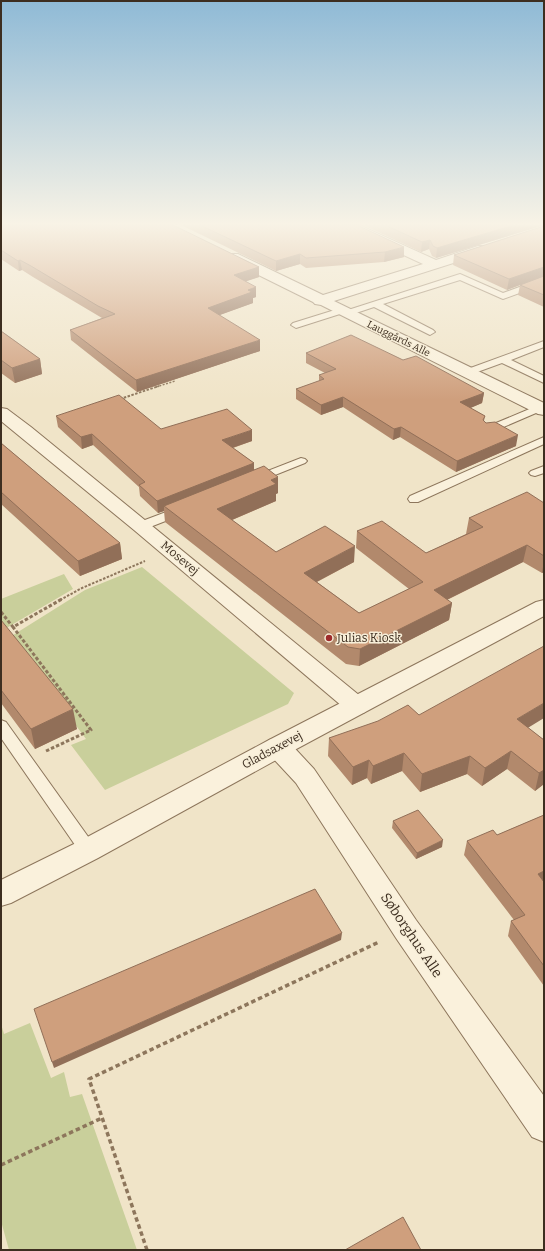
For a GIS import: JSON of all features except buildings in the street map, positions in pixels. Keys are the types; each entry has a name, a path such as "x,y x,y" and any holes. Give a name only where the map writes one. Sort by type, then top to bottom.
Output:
{"street":[{"name":"Lauggårds Alle","path":"285,283 469,372 542,409"},
{"path":"320,301 374,283"},
{"name":"Mosevej","path":"1,413 141,526 357,706"},
{"name":"Gladsaxevej","path":"1,894 88,850 278,747 544,607"},
{"name":"Søborghus Alle","path":"278,747 305,776 406,929 544,1125"}],"lane":[{"path":"296,325 375,304 440,283"},
{"path":"474,283 502,296 537,283"},
{"path":"375,304 430,332"},
{"path":"469,372 544,344"},
{"path":"502,360 544,380"},
{"path":"488,430 542,409"},
{"path":"414,499 544,440"},
{"path":"243,485 301,461"},
{"path":"141,526 192,506"},
{"path":"1,726 88,850"}],"path":[{"path":"115,401 175,381"},
{"path":"13,627 82,588 170,550"},
{"path":"1,612 91,730 25,761"},
{"path":"147,1250 89,1079 406,929"},
{"path":"1,1165 102,1118"}],"green space":[{"path":"142,567 294,693 288,704 105,790 71,745 86,739 10,637 85,590"},
{"path":"64,574 73,589 3,630 1,628 1,599"},
{"path":"30,1023 51,1078 64,1072 70,1097 82,1094 137,1250 9,1250 1,1221 1,1024 4,1034"}],"place":[{"name":"Julias Kiosk","path":"329,638"}]}
